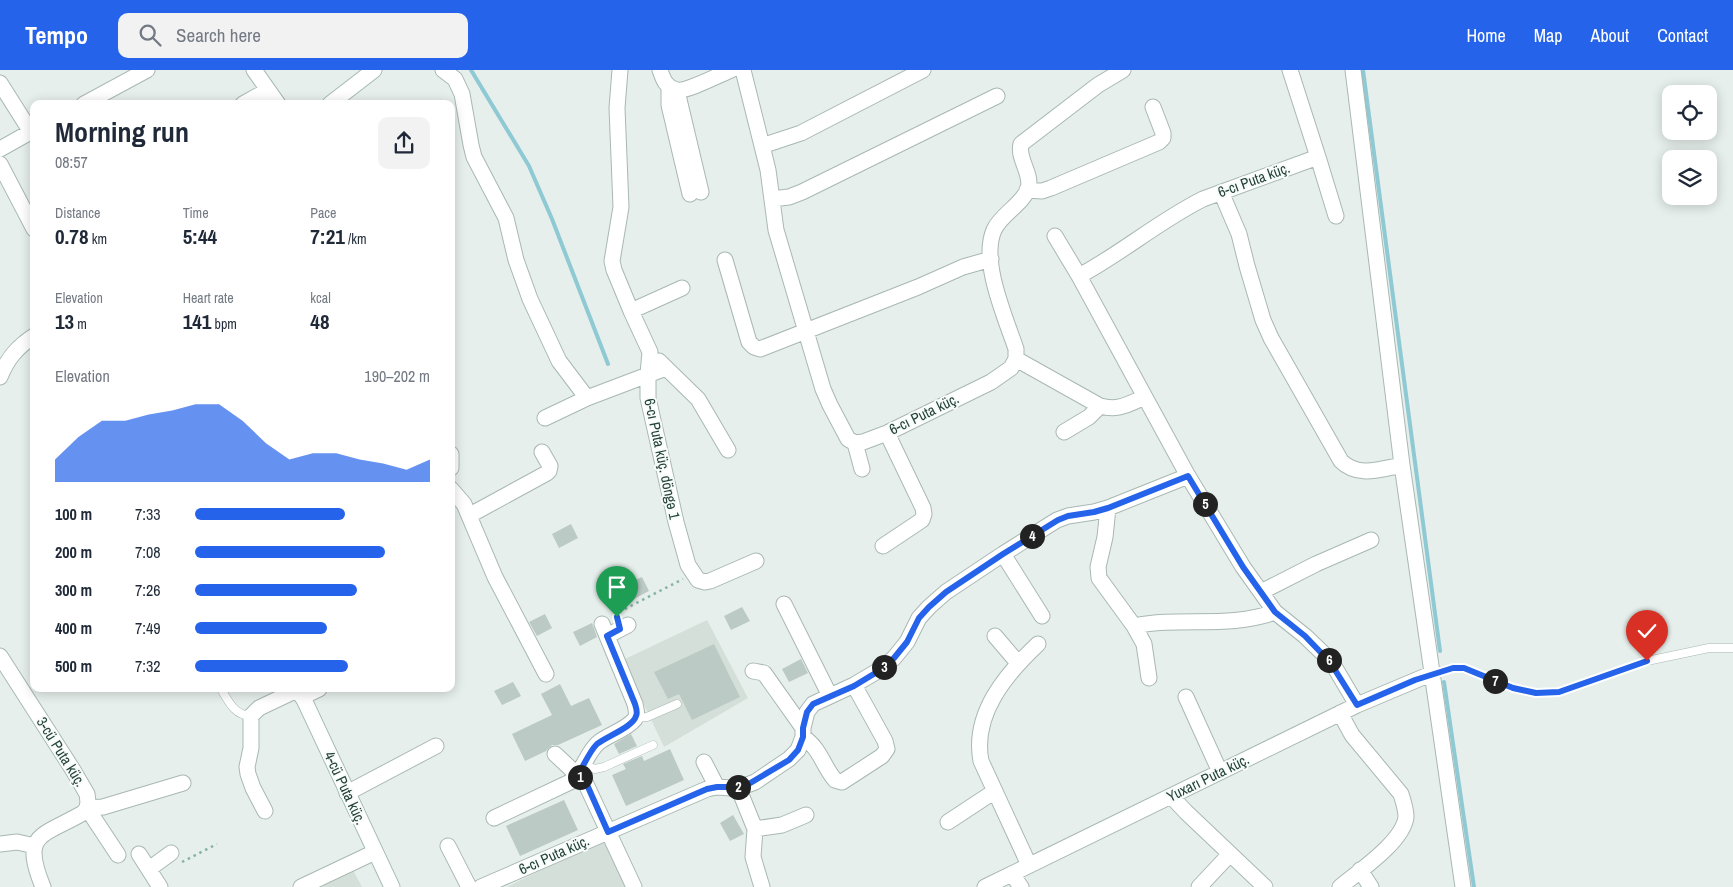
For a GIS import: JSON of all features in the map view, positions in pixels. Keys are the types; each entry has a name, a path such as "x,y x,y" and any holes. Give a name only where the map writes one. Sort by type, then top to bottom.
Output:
{"street":[{"path":"91,100 147,70"},
{"path":"254,70 275,100"},
{"path":"335,100 374,70"},
{"path":"444,70 455,79 462,94 467,116 470,145 474,157 506,218 516,260 530,299 559,361 587,398"},
{"path":"620,70 617,108 620,207 612,261 614,270 650,352 687,387 704,408 728,450"},
{"path":"660,70 664,80 673,89 696,193"},
{"path":"673,89 686,89 731,70"},
{"path":"743,70 762,146 776,230 830,405 843,432 848,439 855,443 862,469"},
{"path":"762,146 801,133 923,70"},
{"path":"1123,70 1098,85 1021,144 1019,150 1029,182 1027,190 994,229 991,238 992,276 1016,349 1016,360 1100,406 1120,407 1145,397"},
{"path":"1290,70 1336,216"},
{"path":"1352,70 1402,465 1463,887"},
{"path":"0,83 30,128"},
{"path":"250,100 268,90"},
{"path":"772,199 789,197 802,192 997,96"},
{"path":"1027,190 1042,191 1051,188 1159,142 1163,138 1163,133 1153,107"},
{"path":"0,149 30,132"},
{"name":"6-cı Puta küç.","path":"1079,276 1114,256 1189,206 1221,192 1318,157"},
{"path":"0,164 30,221"},
{"path":"1221,192 1240,234 1255,293 1271,338 1341,461 1348,468 1364,472 1402,465"},
{"path":"1055,236 1079,276 1188,476 1243,567 1275,612 1305,636 1330,662 1357,705"},
{"path":"725,260 749,342 754,347 760,349 918,287 963,267 991,259"},
{"path":"631,311 682,288"},
{"path":"0,377 13,353 30,339"},
{"name":"6-cı Puta küç. döngə 1","path":"650,352 648,398 676,522 692,573"},
{"name":"6-cı Puta küç.","path":"855,443 887,433 991,382 1012,368 1016,360"},
{"path":"545,418 587,398 666,368"},
{"path":"1064,432 1089,417 1100,406"},
{"path":"883,546 922,520 924,514 923,508 887,433"},
{"path":"470,515 547,473 550,466 542,452"},
{"name":"6-cı Puta küç.","path":"481,887 707,789 738,787 755,782 789,760 798,750 807,712 813,704 854,686 882,669 907,642 919,618 946,592 1058,520 1068,516 1108,508 1188,476"},
{"path":"455,494 464,504 470,515 481,548 546,674"},
{"path":"1108,508 1106,537 1098,568 1100,578 1134,626 1144,644 1149,678"},
{"path":"1261,592 1316,564 1371,540"},
{"path":"1003,554 1042,616"},
{"path":"692,573 698,580 705,582 756,561"},
{"path":"784,604 830,696"},
{"path":"1134,626 1156,622 1236,621 1275,612"},
{"path":"494,818 570,782 581,770 596,745 636,718 635,704 614,628"},
{"path":"995,636 1018,663"},
{"path":"1029,865 981,761 978,747 987,710 1000,687 1018,663 1038,644"},
{"name":"3-cü Puta küç.","path":"0,656 87,794 87,808 83,813 47,831 37,840 34,846"},
{"path":"753,671 764,673 803,733 817,750 831,775 835,780 842,782 882,756 887,748 885,741 854,686"},
{"name":"Yuxarı Puta küç.","path":"985,887 1340,713 1433,673"},
{"path":"265,811 253,788 247,767 251,748 252,716 260,708 301,693"},
{"name":"4-cü Puta küç.","path":"301,693 346,793 392,887"},
{"path":"1186,697 1220,772"},
{"path":"1340,713 1352,735 1401,794 1406,816 1401,830 1388,846 1340,887"},
{"path":"346,793 436,746"},
{"path":"555,754 581,770 634,887"},
{"path":"704,762 717,787"},
{"path":"118,856 87,808 109,806 183,783"},
{"path":"738,787 755,829 753,856 762,887"},
{"path":"948,822 995,791"},
{"path":"1172,796 1186,812 1265,887"},
{"path":"755,829 782,825 806,815"},
{"path":"0,844 17,842 34,846 33,855 43,887"},
{"path":"448,846 469,887"},
{"path":"301,887 375,852"},
{"path":"139,854 160,887"},
{"path":"1199,887 1230,854"},
{"path":"149,869 174,859"},
{"path":"1360,870 1371,887"},
{"path":"1012,874 1021,887"}],"lane":[{"path":"1433,673 1453,668 1464,668 1513,688 1536,693 1559,692 1647,661 1708,648 1733,648"},
{"path":"223,692 237,712 243,716 252,716"},
{"path":"636,718 647,717 677,704"},
{"path":"581,770 604,766 653,745"}],"path":[{"path":"614,628 618,613 692,573"},
{"path":"174,859 217,844"}],"shaded area":[{"path":"707,620 748,698 664,747 623,660"},
{"path":"604,839 627,887 507,887"},
{"path":"353,870 362,887 314,887"}],"building":[{"path":"571,524 578,538 559,548 552,534"},
{"path":"642,577 649,591 630,601 623,586"},
{"path":"742,607 750,621 731,630 724,616"},
{"path":"545,614 552,628 537,636 529,622"},
{"path":"592,623 597,637 580,646 573,632"},
{"path":"714,644 740,697 692,720 679,694 668,699 654,672"},
{"path":"801,659 808,673 789,682 782,669"},
{"path":"513,682 521,696 502,705 494,691"},
{"path":"560,684 571,706 589,698 602,725 558,745 552,745 546,751 525,761 512,734 552,715 541,694"},
{"path":"631,734 637,746 619,754 614,744"},
{"path":"670,749 684,780 626,806 612,775 626,769 623,764 642,756 644,761"},
{"path":"564,800 578,830 520,856 506,826"},
{"path":"733,815 744,834 730,841 720,823"}],"waterway":[{"path":"471,70 529,166 552,219 608,364"},
{"path":"1363,70 1440,651"},
{"path":"1444,682 1474,887"}],"route":[{"path":"617,617 620,629 607,636 635,704 636,718 596,745 590,752 578,775 588,787 608,832 707,789 738,787 755,782 789,760 798,750 803,737 807,712 813,704 854,686 882,669 907,642 919,618 946,592 1058,520 1068,516 1108,508 1188,476 1243,567 1275,612 1305,636 1330,662 1357,705 1433,673 1453,668 1464,668 1513,688 1536,693 1559,692 1647,661"}]}
